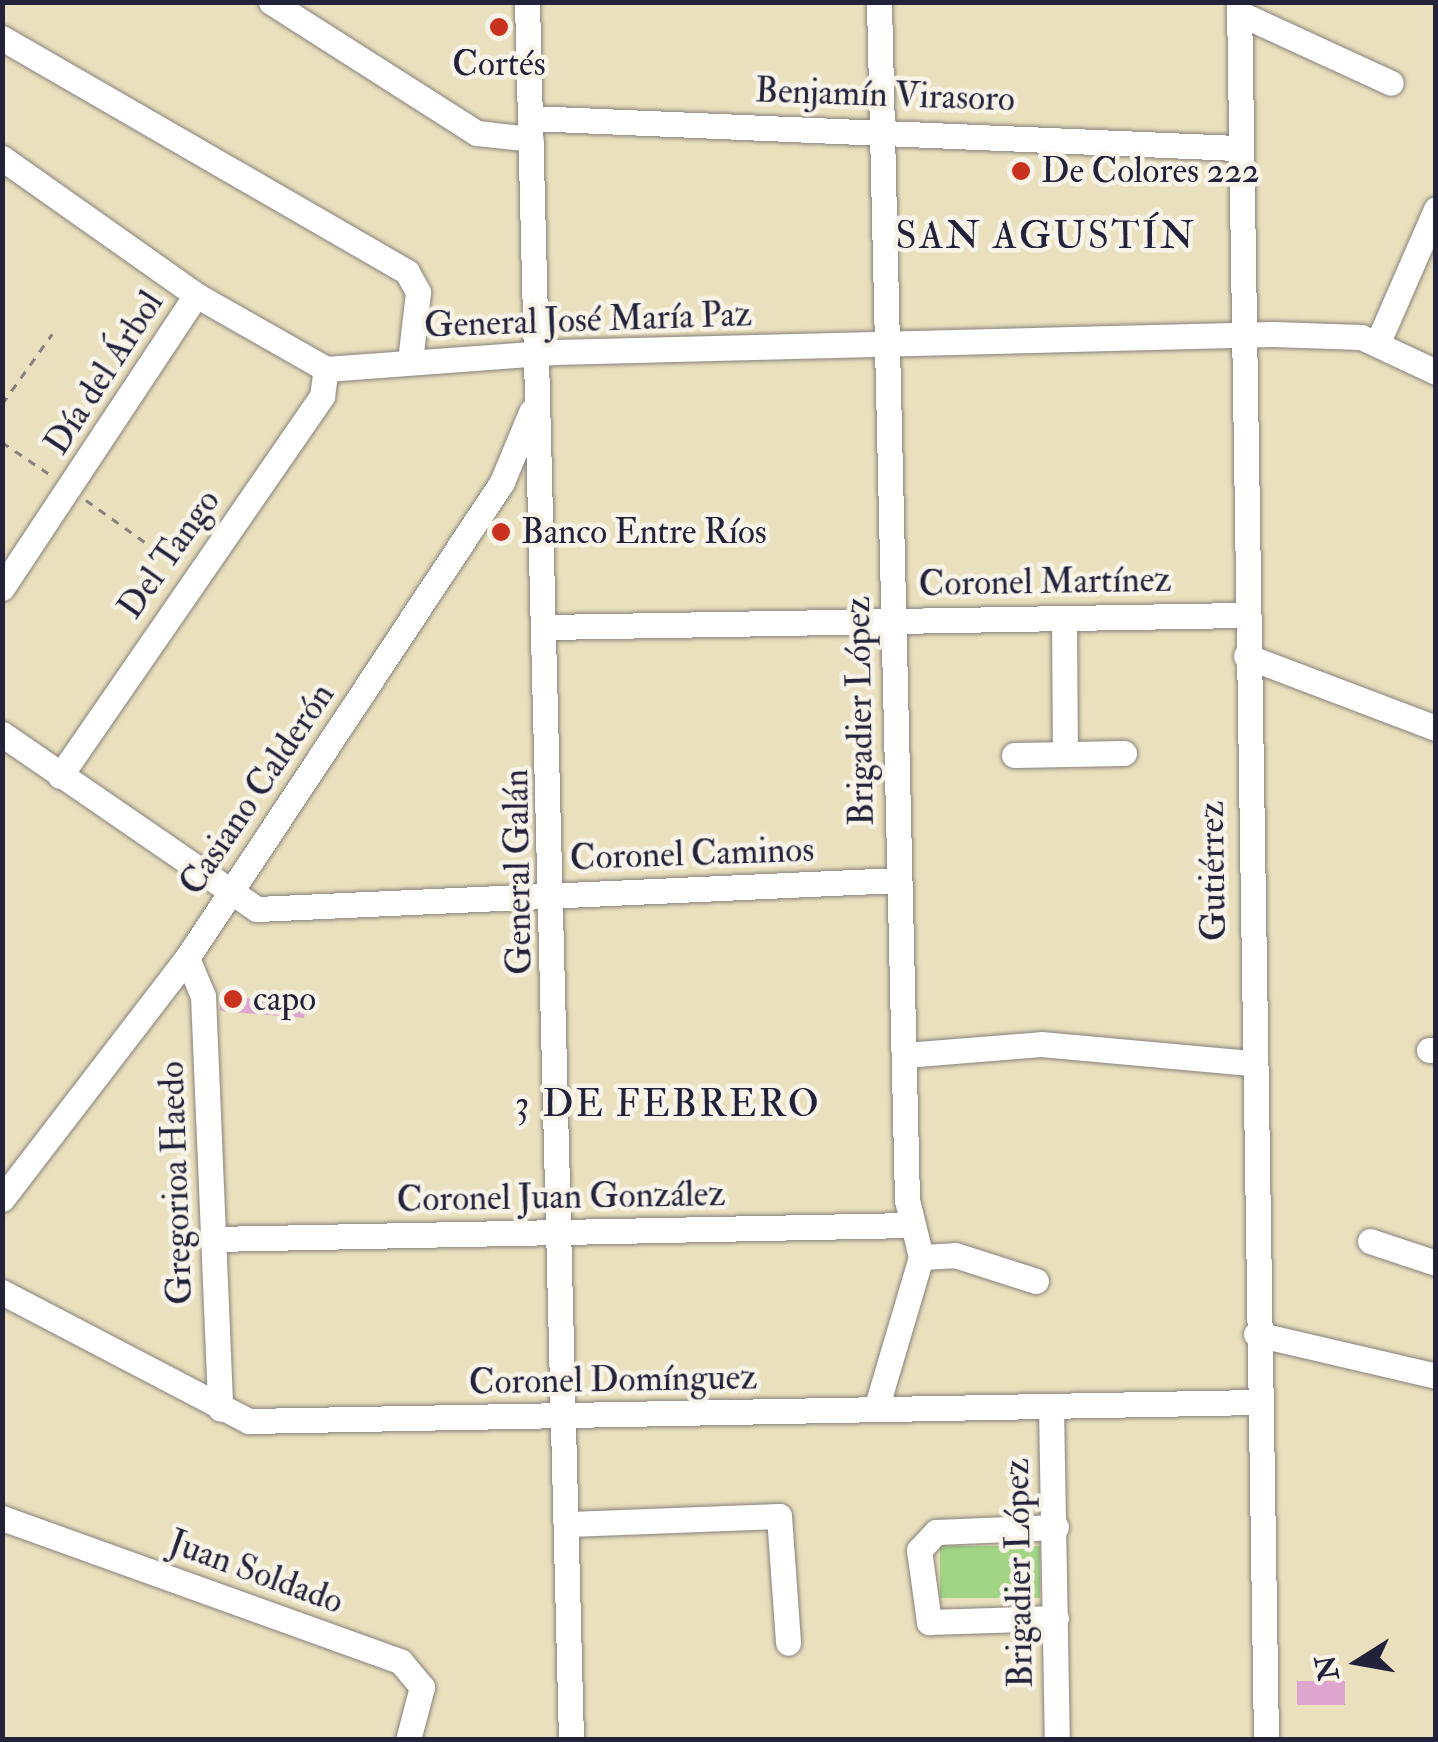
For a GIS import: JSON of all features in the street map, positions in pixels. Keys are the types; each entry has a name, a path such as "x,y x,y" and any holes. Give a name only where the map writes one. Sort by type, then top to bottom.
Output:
{"street":[{"name":"Benjamín Virasoro","path":"271,2 477,133 530,128 883,128 1238,148"},
{"name":"General Galán","path":"527,2 554,895 571,1740"},
{"name":"Brigadier López","path":"879,2 898,880 910,1225 920,1257"},
{"path":"1239,8 1391,83"},
{"name":"Gutiérrez","path":"1239,8 1250,1062 1266,1740"},
{"path":"2,38 407,272 418,292 410,361"},
{"path":"2,158 196,296 326,369"},
{"path":"1436,209 1378,342 1436,372"},
{"name":"Día del Árbol","path":"2,588 196,296"},
{"name":"General José María Paz","path":"326,369 536,356 1240,336 1378,342"},
{"name":"Del Tango","path":"60,776 322,396 326,369"},
{"name":"Casiano Calderón","path":"2,1199 186,958 231,891 487,505 536,397"},
{"path":"487,505 521,488 543,511"},
{"name":"Coronel Martínez","path":"547,626 1244,615"},
{"path":"1064,618 1065,754"},
{"path":"1246,656 1436,728"},
{"name":"Coronel Caminos","path":"2,734 257,909 284,911 898,880"},
{"path":"1014,755 1124,754"},
{"name":"Gregorioa Haedo","path":"186,958 203,996 220,1409"},
{"path":"906,1056 1053,1044 1250,1062"},
{"name":"Coronel Juan González","path":"213,1239 910,1225"},
{"path":"1370,1241 1436,1263"},
{"path":"876,1409 920,1257 954,1255 1036,1280"},
{"name":"Coronel Domínguez","path":"2,1292 220,1409 266,1423 1257,1402"},
{"path":"1256,1334 1436,1376"},
{"name":"Brigadier López","path":"1050,1406 1056,1527 1056,1740"},
{"path":"569,1524 780,1516 788,1643"},
{"name":"Juan Soldado","path":"2,1518 402,1662 422,1687 408,1740"},
{"path":"1056,1527 936,1532 919,1550 929,1622 1056,1618"}],"path":[{"path":"2,404 52,334"},
{"path":"2,442 195,577"}],"green space":[{"path":"940,1546 1040,1546 1040,1598 940,1598"}],"building":[{"name":"capo","path":"219,993 306,1009 304,1018 220,1011"},
{"path":"1297,1681 1345,1681 1345,1705 1297,1705"}],"place":[{"name":"Cortés","path":"499,27"},
{"name":"De Colores 222","path":"1021,171"},
{"name":"Banco Entre Ríos","path":"501,532"},
{"name":"capo","path":"233,999"}],"district":[{"name":"SAN AGUSTÍN","path":"1046,237"},
{"name":"3 DE FEBRERO","path":"668,1105"}]}
